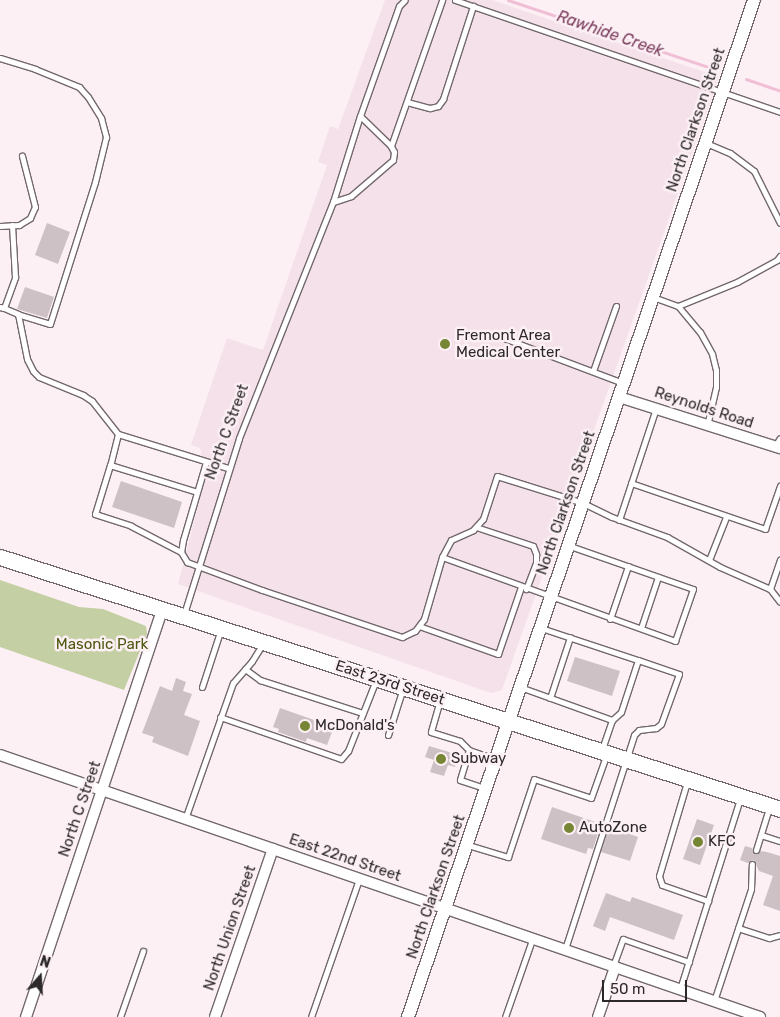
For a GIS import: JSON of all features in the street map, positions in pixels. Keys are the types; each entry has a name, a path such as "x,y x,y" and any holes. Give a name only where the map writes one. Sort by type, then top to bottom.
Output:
{"main road":[{"name":"East 23rd Street","path":"0,557 775,807"}],"street":[{"name":"North Clarkson Street","path":"408,1017 754,0"},
{"name":"Reynolds Road","path":"619,397 707,425 778,444"},
{"name":"North C Street","path":"26,1017 103,792 162,610"},
{"name":"East 22nd Street","path":"0,755 103,792 446,907 760,1017"},
{"name":"North Union Street","path":"215,1017 273,849"},
{"path":"598,1017 614,966"}],"lane":[{"name":"North C Street","path":"183,616 200,567 228,468 333,202 398,6 405,0"},
{"path":"391,146 442,0"},
{"path":"455,0 780,112"},
{"path":"407,102 430,108 438,106 443,99 473,6"},
{"path":"0,58 36,69 79,87 88,97 101,118 106,138 96,182 50,324 2,308 16,277 12,225"},
{"path":"333,202 351,196 393,160 394,152 391,146 360,116"},
{"path":"706,143 730,153 754,171 780,223"},
{"path":"0,226 18,225 30,218 35,207 22,156"},
{"path":"678,306 737,282 777,260 780,256"},
{"path":"653,297 678,306 700,332 712,354 716,370 716,388 707,425"},
{"path":"592,371 616,306"},
{"path":"18,314 27,359 33,371 39,377 77,392 92,401 118,434 228,468"},
{"path":"501,336 624,383"},
{"path":"619,520 656,408"},
{"path":"118,434 95,514 130,526 181,552 187,562 402,637 415,631 424,619 442,558 451,540 476,527 483,519 497,476 583,503 619,520 668,537 709,560 770,589 780,602"},
{"path":"181,552 206,462"},
{"path":"110,465 197,492"},
{"path":"631,484 765,529 780,486"},
{"path":"773,506 780,509"},
{"path":"709,560 726,517"},
{"path":"419,626 498,654 523,588 536,563 536,554 533,546 476,527"},
{"path":"442,558 675,641 693,589 568,545"},
{"path":"770,589 780,560"},
{"path":"610,619 628,566"},
{"path":"641,628 658,577"},
{"path":"540,628 678,674 662,724 656,728 639,730 634,735 565,949"},
{"path":"202,687 221,629"},
{"path":"550,698 570,637"},
{"path":"185,818 233,683 264,642"},
{"path":"467,845 508,857 534,779 591,798 612,720 621,712 638,660"},
{"path":"245,669 260,680 363,714"},
{"path":"220,717 341,759 348,752 377,679"},
{"path":"520,687 612,720"},
{"path":"388,735 404,688"},
{"path":"441,700 431,732 460,741 469,750 496,759"},
{"path":"469,750 460,780 486,788"},
{"path":"688,779 659,876 662,885 708,901"},
{"path":"680,989 741,796"},
{"path":"756,850 775,807"},
{"path":"761,835 780,841"},
{"path":"714,1001 751,889 752,864"},
{"path":"311,1017 359,879"},
{"path":"738,928 769,938 780,935"},
{"path":"505,1017 533,937"},
{"path":"614,966 623,939 689,962"},
{"path":"120,1017 143,951"}],"shaded area":[{"name":"Fremont Area Medical Center","path":"385,0 492,0 719,77 502,690 491,693 178,584 206,475 200,448 191,445 227,338 263,350 327,165 318,162 330,126 338,129"}],"green space":[{"name":"Masonic Park","path":"0,580 79,607 103,609 146,626 147,634 124,690 0,647"}],"building":[{"path":"47,223 70,232 58,264 35,255"},
{"path":"25,287 54,297 47,318 17,309"},
{"path":"121,481 182,502 174,528 112,507"},
{"path":"575,657 620,671 612,696 567,681"},
{"path":"176,678 186,682 183,691 192,694 184,715 200,721 188,756 152,742 154,737 142,733 160,686 172,691"},
{"path":"280,708 334,727 327,745 307,738 306,742 278,732 279,729 273,727"},
{"path":"429,746 459,755 455,767 448,765 444,776 430,772 434,760 425,757"},
{"path":"552,807 601,824 593,849 588,848 586,854 541,839"},
{"name":"KFC","path":"697,819 714,825 700,865 683,859"},
{"path":"609,827 638,837 630,861 601,852"},
{"path":"745,846 752,848 755,854 760,851 780,856 780,911 763,905 773,876 759,871 754,860 748,863 740,860"},
{"path":"606,893 630,902 632,897 683,915 674,940 610,917 605,931 593,926"}],"waterway":[{"name":"Rawhide Creek","path":"508,0 711,68"},
{"name":"Rawhide Creek","path":"746,79 780,91"}],"place":[{"name":"Fremont Area Medical Center","path":"445,344"},
{"name":"McDonald's","path":"305,726"},
{"name":"Subway","path":"441,759"},
{"name":"AutoZone","path":"569,828"},
{"name":"KFC","path":"698,842"}]}
